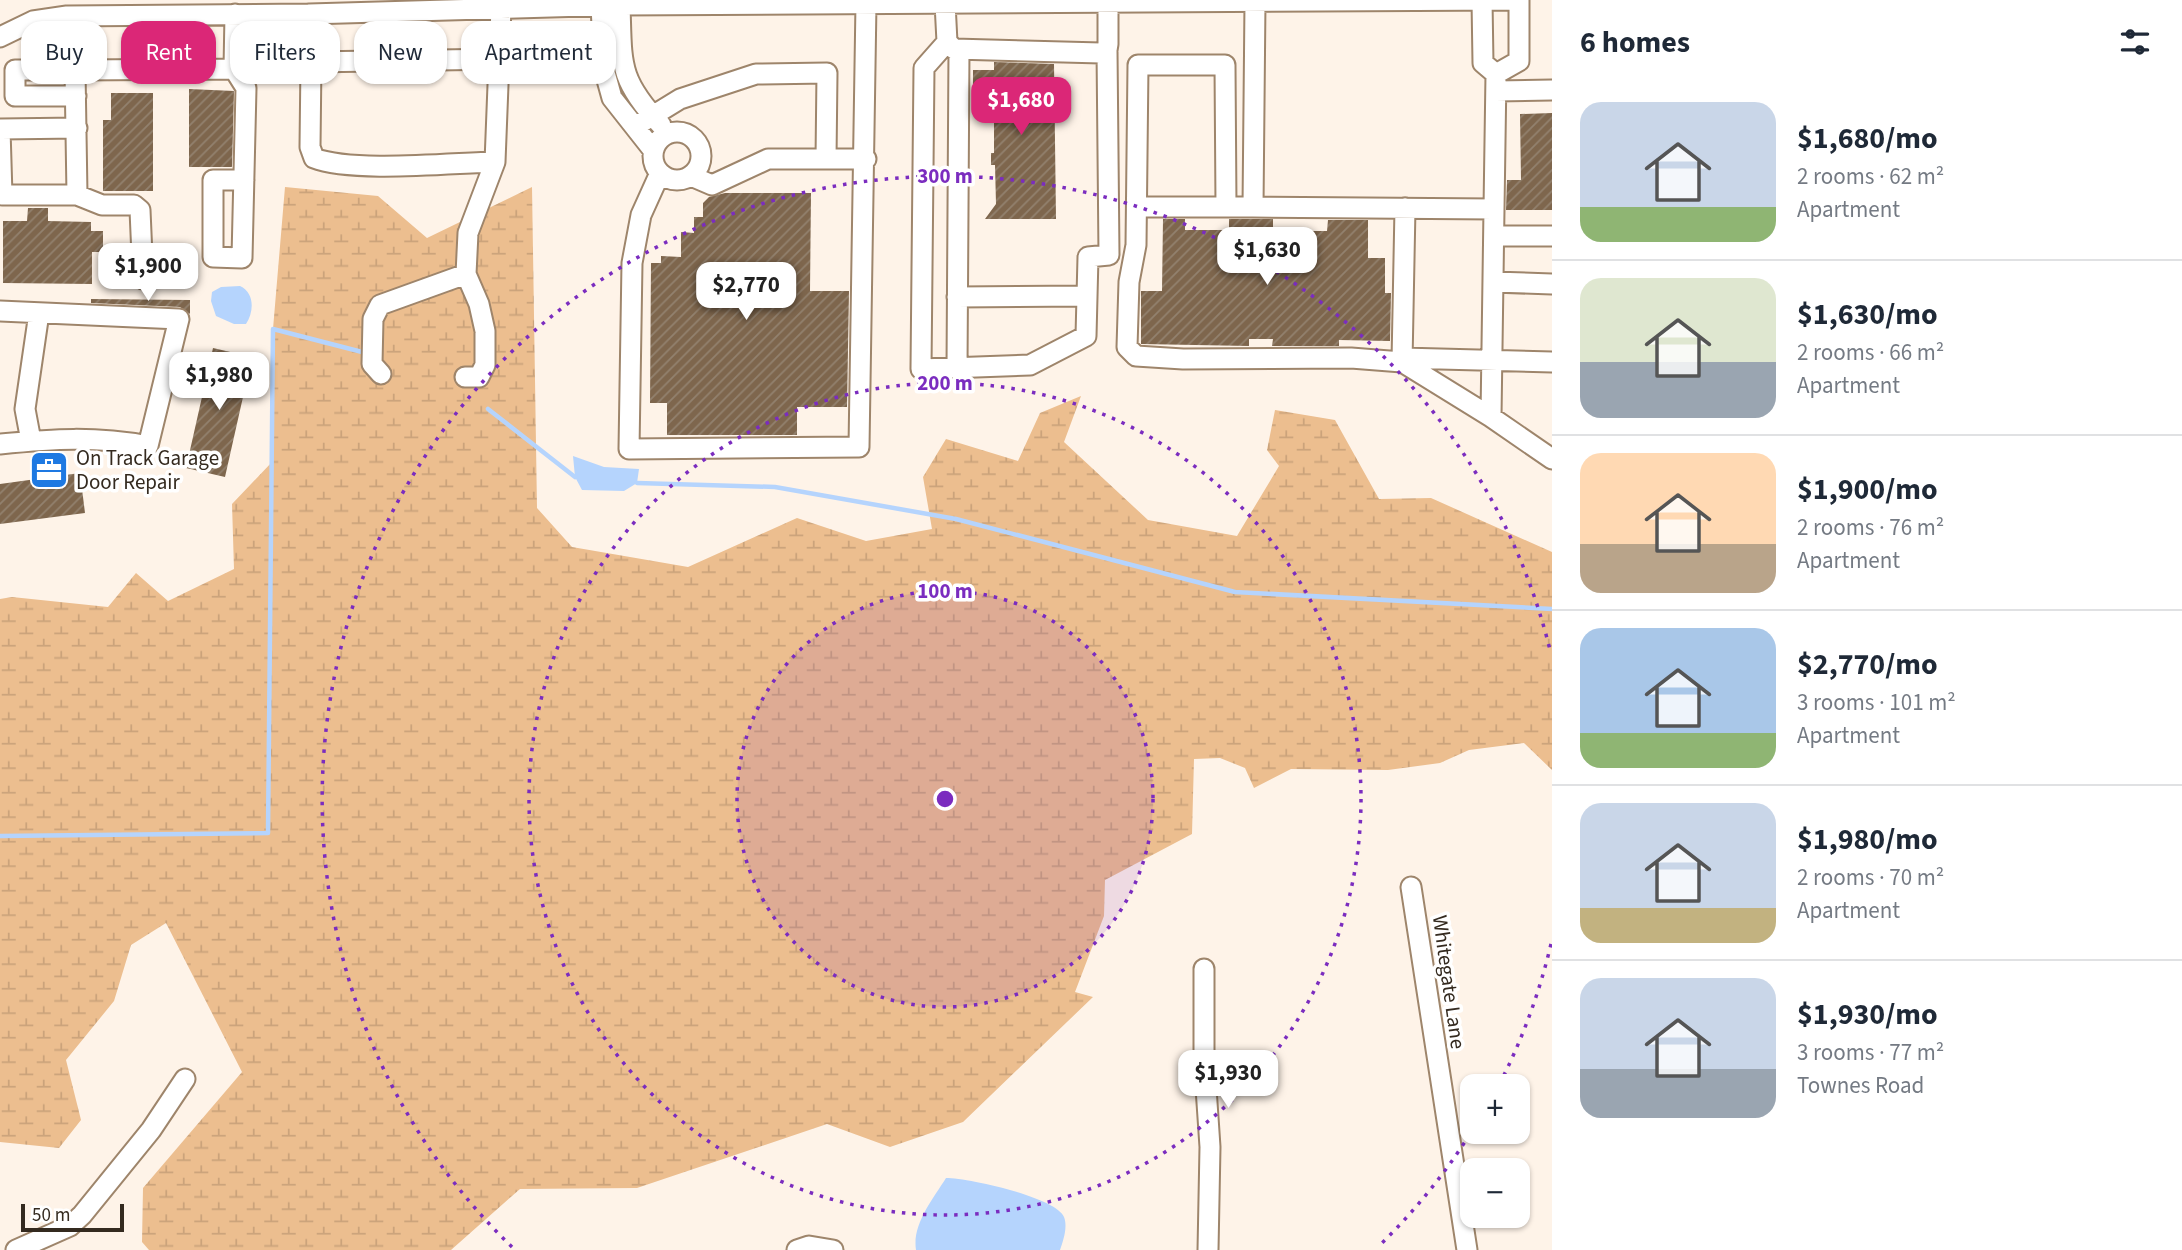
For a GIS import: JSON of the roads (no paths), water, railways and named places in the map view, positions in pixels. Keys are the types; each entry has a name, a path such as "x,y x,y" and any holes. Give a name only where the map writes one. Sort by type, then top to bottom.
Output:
{"street":[{"path":"1482,0 1483,63 1496,83 1491,417"},
{"path":"0,37 33,21 67,16 309,14 611,5 1512,0"},
{"path":"1496,83 1519,61 1519,0"},
{"path":"1253,206 1255,2"},
{"path":"660,173 641,215 632,263 629,449 859,447 866,159 866,3"},
{"path":"945,3 953,46 957,368"},
{"path":"1107,50 1101,53 953,46 924,68 921,369 1030,365 1086,336 1088,257 1109,255 1108,4"},
{"path":"611,5 626,81 668,133"},
{"path":"611,5 607,79 612,98 653,150"},
{"path":"501,8 501,21"},
{"path":"309,14 309,21"},
{"path":"235,15 235,21"},
{"path":"340,62 461,60"},
{"path":"1226,207 1225,65 1138,65 1136,245 1129,282 1127,347 1136,356 1183,359 1351,358 1552,362"},
{"path":"107,70 230,69"},
{"path":"21,70 15,70 15,96 76,96"},
{"path":"636,126 680,99 756,75 827,73 827,159"},
{"path":"1496,83 1552,90"},
{"path":"76,84 77,195"},
{"path":"243,84 246,88 244,180"},
{"path":"311,84 310,146 314,158 328,163 357,164 495,162"},
{"path":"465,377 479,377 485,365 485,331 479,304 466,274 468,233 495,162 500,84"},
{"path":"77,128 1,129 2,195 77,195 102,205 134,205 140,210 143,279"},
{"path":"691,176 700,163 700,148 696,141 684,132 668,133 653,150 653,159 660,173 675,180 691,176 712,185 768,159 866,159"},
{"path":"1137,207 1494,209"},
{"path":"1402,360 1405,208"},
{"path":"1494,236 1552,236"},
{"path":"381,374 372,363 373,319 380,305 466,274"},
{"path":"1493,282 1552,284"},
{"path":"957,297 1087,296"},
{"path":"0,311 179,319 148,446 106,438 0,444"},
{"path":"30,441 25,409 39,313"},
{"path":"1402,360 1552,459"},
{"name":"Whitegate Lane","path":"1411,887 1468,1250"},
{"path":"1204,969 1204,1058 1210,1147 1208,1250"},
{"path":"16,1250 69,1226 96,1199 151,1130 185,1079"},
{"path":"797,1250 809,1246 832,1250"}],"water":[{"path":"240,286 251,298 251,314 246,324 234,324 216,316 211,301 212,292 221,287"},
{"path":"573,456 604,467 639,469 637,483 624,491 582,490 575,477"},
{"path":"946,1178 1010,1190 1045,1202 1058,1210 1064,1217 1065,1225 1060,1250 916,1250 920,1221"}],"waterway":[{"path":"0,836 268,833 273,329 366,353"},
{"path":"488,409 575,477"},
{"path":"637,483 775,487 956,519 1235,592 1552,609"}],"place":[{"name":"On Track Garage Door Repair","path":"49,470"}]}
